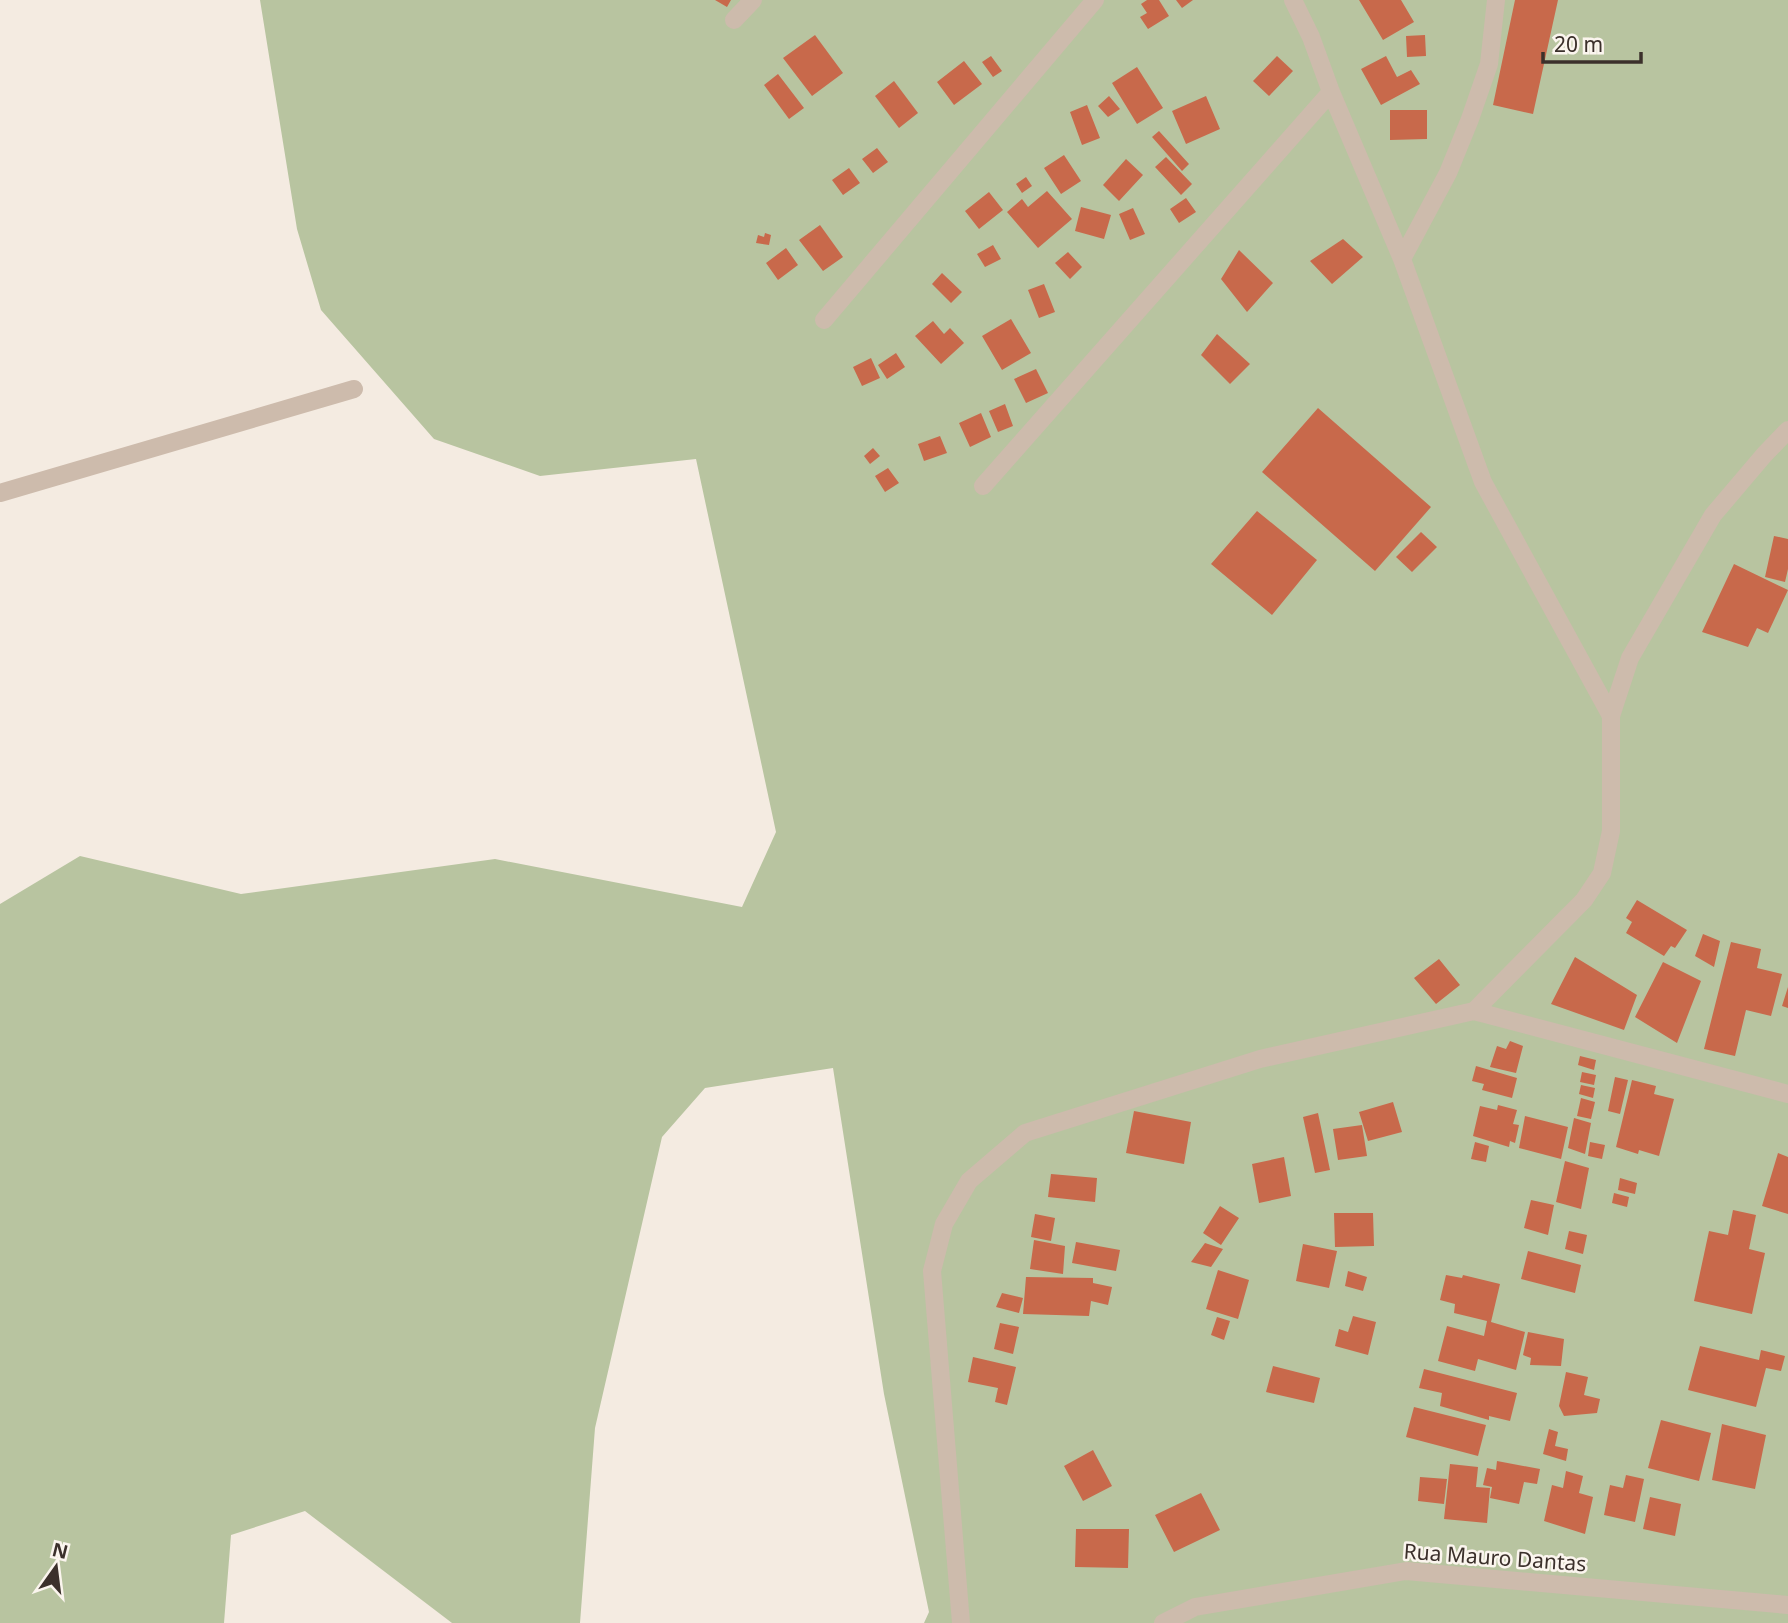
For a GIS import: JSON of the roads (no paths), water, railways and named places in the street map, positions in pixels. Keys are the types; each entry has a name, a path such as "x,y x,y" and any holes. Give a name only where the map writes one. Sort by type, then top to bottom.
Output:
{"street":[{"path":"734,20 753,0"},
{"path":"824,320 1095,0"},
{"path":"1293,0 1311,37 1331,92 1402,258 1483,482 1611,716"},
{"path":"1402,258 1448,173 1474,108 1489,64 1496,0"},
{"path":"983,486 1331,92"},
{"path":"0,493 354,389"},
{"path":"1474,1011 1584,900 1602,873 1611,831 1611,716 1630,658 1713,515 1788,430"},
{"path":"961,1623 932,1271 944,1224 969,1181 1025,1133 1260,1059 1474,1011 1788,1094"},
{"name":"Rua Mauro Dantas","path":"1163,1623 1195,1607 1406,1571 1788,1605"}]}
